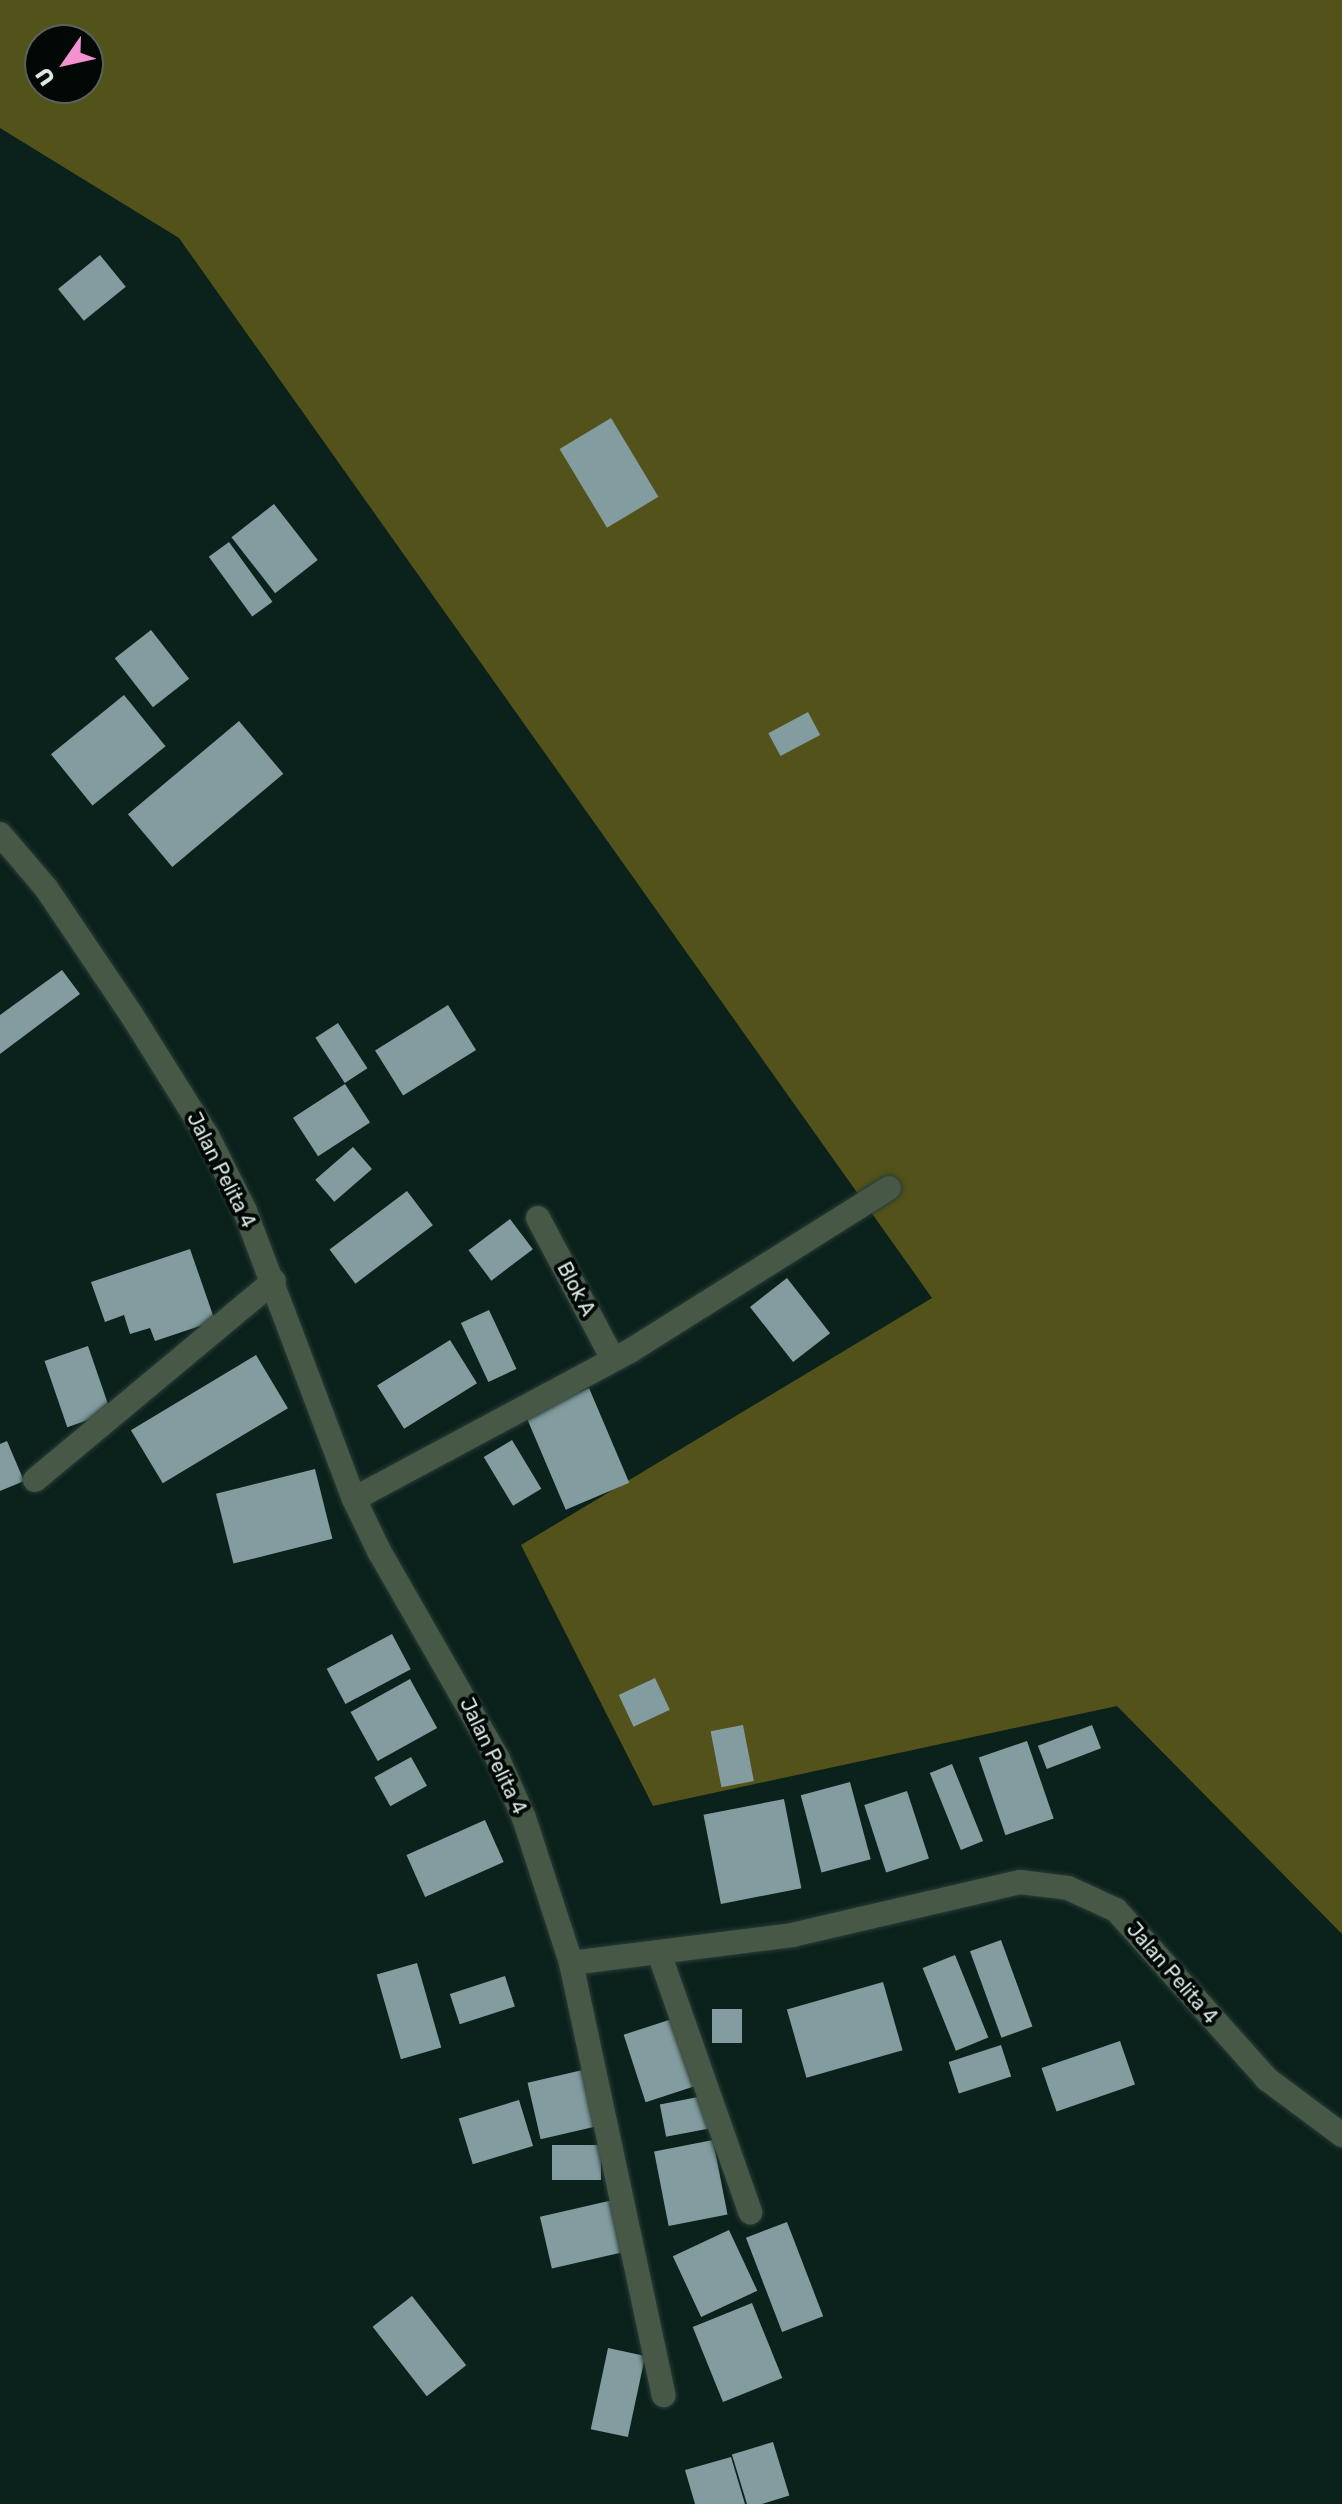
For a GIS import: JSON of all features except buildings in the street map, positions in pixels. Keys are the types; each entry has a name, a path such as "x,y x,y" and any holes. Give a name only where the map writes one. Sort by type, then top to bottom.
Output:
{"street":[{"name":"Jalan Pelita 4","path":"0,834 86,944 175,1084 245,1211 354,1499 379,1551 498,1759 571,1963 792,1935 1020,1882 1068,1888 1116,1910 1267,2079 1342,2135"},
{"path":"354,1499 613,1359 889,1188"},
{"name":"Blok A","path":"538,1218 613,1359"},
{"path":"35,1480 274,1281"},
{"path":"659,1953 750,2212"},
{"path":"571,1963 664,2395"}],"shaded area":[{"path":"0,0 1342,0 1342,1934 1117,1706 653,1806 521,1545 932,1298 179,238 0,128"}]}
